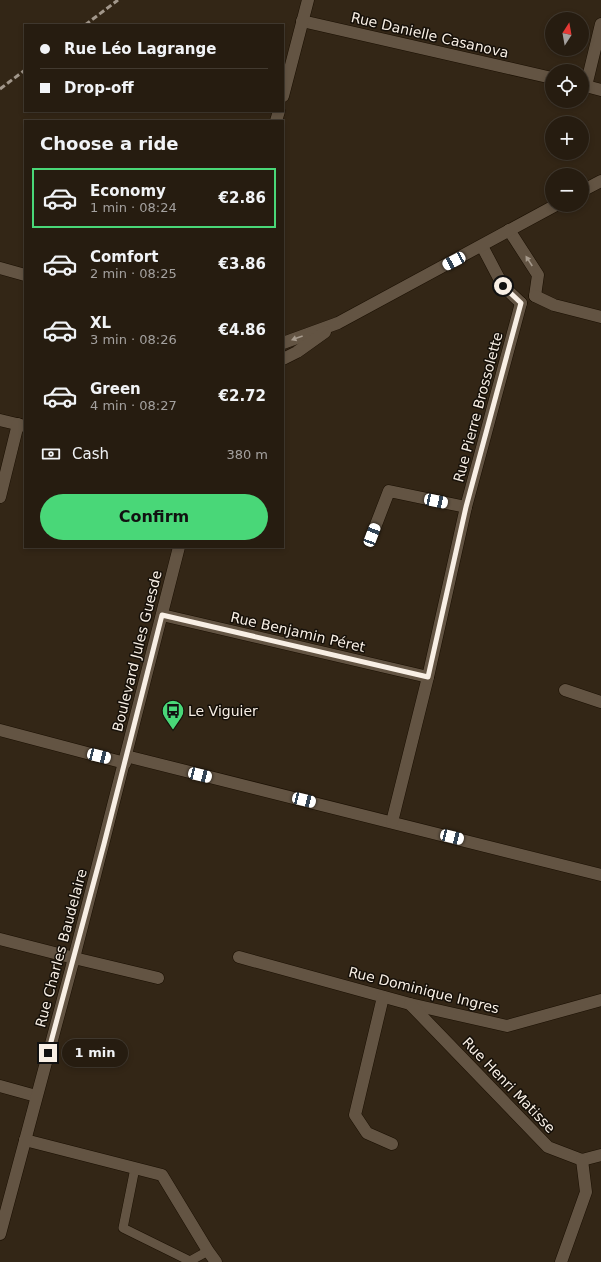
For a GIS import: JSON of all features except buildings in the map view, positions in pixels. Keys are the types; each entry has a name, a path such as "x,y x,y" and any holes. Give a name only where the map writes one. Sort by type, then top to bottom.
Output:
{"street":[{"path":"284,92 308,0"},
{"name":"Rue Danielle Casanova","path":"302,22 545,76"},
{"path":"589,68 601,24"},
{"path":"589,87 601,90"},
{"path":"589,187 601,181"},
{"path":"284,358 297,352 338,323 545,211"},
{"path":"509,230 538,275 536,296"},
{"path":"482,246 503,286 521,303 536,296"},
{"path":"0,268 24,275"},
{"path":"536,296 554,305 601,317"},
{"name":"Rue Pierre Brossolette","path":"392,822 428,677 466,507 521,303"},
{"path":"284,343 338,323"},
{"path":"0,420 21,425 0,497"},
{"path":"372,535 389,491 466,507"},
{"name":"Boulevard Jules Guesde","path":"126,760 179,548"},
{"name":"Rue Benjamin Péret","path":"162,615 428,677"},
{"path":"565,690 601,702"},
{"path":"0,730 392,822 601,875"},
{"name":"Rue Charles Baudelaire","path":"0,1234 126,760"},
{"path":"0,939 158,978"},
{"name":"Rue Dominique Ingres","path":"239,957 410,1004 507,1026 601,1000"},
{"path":"383,996 355,1115 367,1133 392,1144"},
{"name":"Rue Henri Matisse","path":"410,1004 548,1147 582,1160"},
{"path":"0,1086 36,1096"},
{"path":"24,1140 162,1175 208,1252 216,1262"},
{"path":"561,1262 586,1192 582,1160 601,1155"}],"lane":[{"path":"135,1168 123,1228 190,1261 208,1252"}],"railway":[{"path":"86,24 118,0"},
{"path":"0,89 24,71"}],"place":[{"name":"Le Viguier","path":"173,730"}],"route":[{"path":"48,1053 104,844 162,615 428,677 466,507 521,303 503,286"}]}
